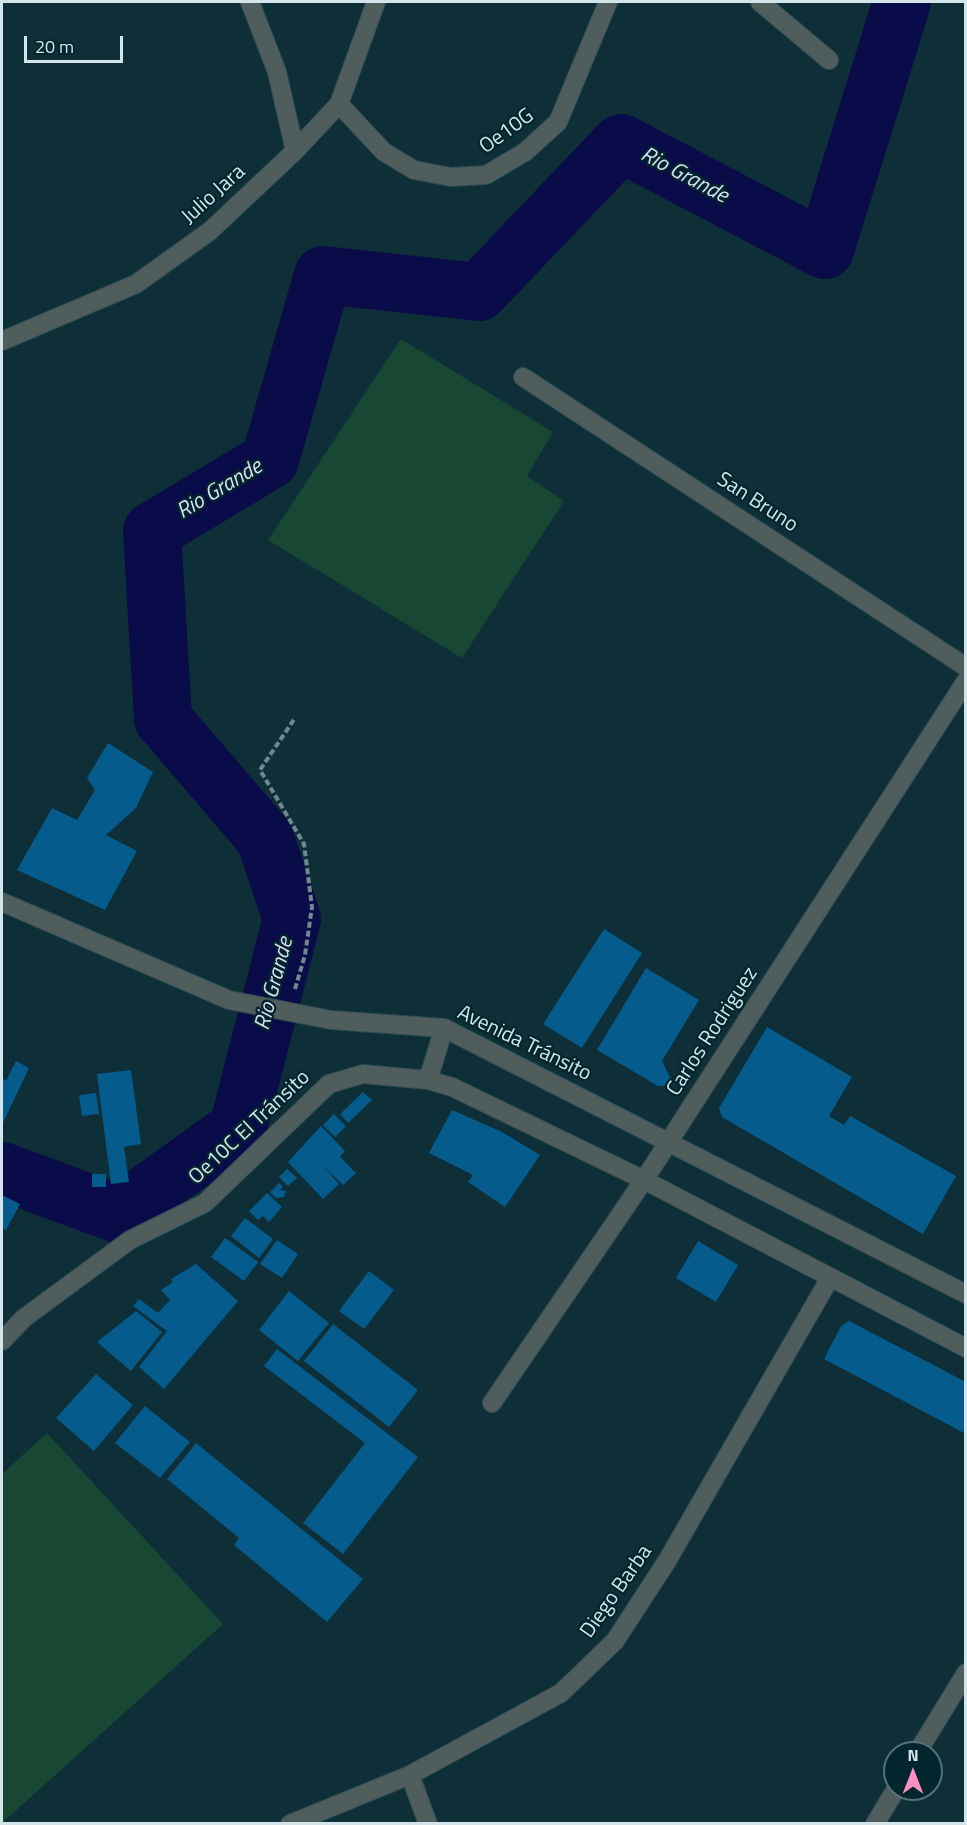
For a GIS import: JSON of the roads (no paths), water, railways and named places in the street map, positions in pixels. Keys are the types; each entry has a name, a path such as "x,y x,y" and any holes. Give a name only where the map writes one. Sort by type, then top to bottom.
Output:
{"street":[{"path":"250,2 277,72 295,151"},
{"name":"Julio Jara","path":"2,341 136,284 210,231 295,151 339,104 376,2"},
{"name":"Oe10G","path":"339,104 384,152 414,170 451,177 486,175 525,152 558,122 608,2"},
{"path":"760,2 829,60"},
{"name":"San Bruno","path":"523,377 966,667"},
{"name":"Carlos Rodriguez","path":"492,1403 644,1180 966,681"},
{"name":"Avenida Tránsito","path":"2,902 229,1000 331,1020 444,1028 966,1294"},
{"path":"444,1028 428,1080 452,1087 644,1180 966,1348"},
{"name":"Oe10C El Tránsito","path":"2,1341 24,1318 130,1240 205,1203 329,1084 363,1074 428,1080"},
{"name":"Diego Barba","path":"290,1824 410,1775 561,1693 615,1641 667,1561 830,1278"},
{"path":"924,1741 966,1673"},
{"path":"410,1775 428,1824"},
{"path":"875,1824 889,1801"}],"waterway":[{"name":"Rio Grande","path":"2,1171 118,1214 238,1128 292,919 265,838 163,719 152,531 270,460 323,275 479,292 621,143 825,250 902,2"}]}
